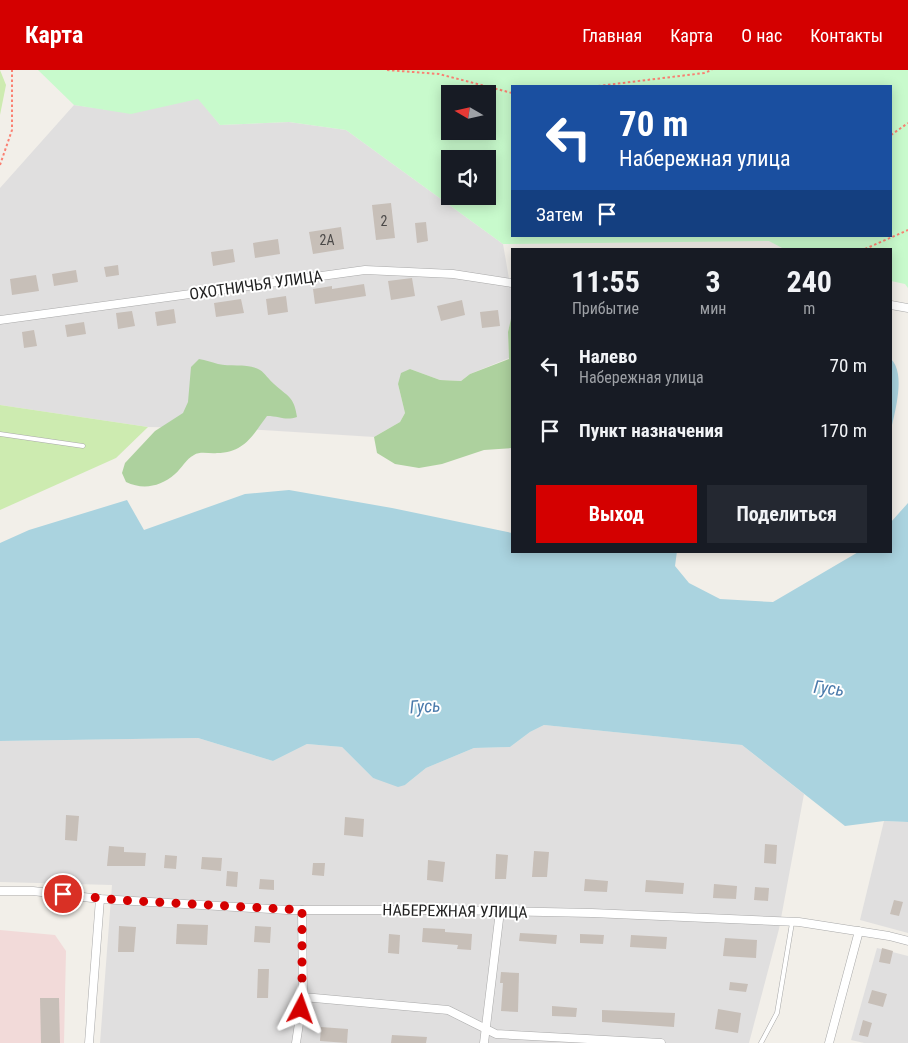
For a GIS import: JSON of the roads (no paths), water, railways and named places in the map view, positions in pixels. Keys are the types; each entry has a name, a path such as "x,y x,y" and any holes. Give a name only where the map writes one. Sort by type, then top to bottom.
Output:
{"street":[{"name":"ОХОТНИЧЬЯ УЛИЦА","path":"0,320 365,270 453,274 511,283"},
{"path":"892,305 908,308"},
{"name":"НАБЕРЕЖНАЯ УЛИЦА","path":"0,891 33,891 100,899 302,910 500,911 792,922 908,940"},
{"path":"89,1043 100,899"},
{"path":"296,1043 302,997 302,910"},
{"path":"484,1043 500,911"},
{"path":"829,1043 858,931"},
{"path":"302,997 448,1010 496,1034 661,1043"}],"lane":[{"path":"0,434 83,446"},
{"path":"761,1043 777,1012 792,922"}],"water":[{"path":"892,361 898,374 897,403 892,426"},
{"name":"Гусь","path":"289,490 392,508 511,533 511,553 677,553 675,566 689,583 720,599 773,602 857,553 892,553 892,521 908,503 908,822 884,821 845,826 742,745 544,725 530,732 510,747 474,748 426,768 405,785 398,787 373,778 342,747 307,744 273,761 198,738 0,741 0,543 29,530 127,500 144,530 245,494"}]}
